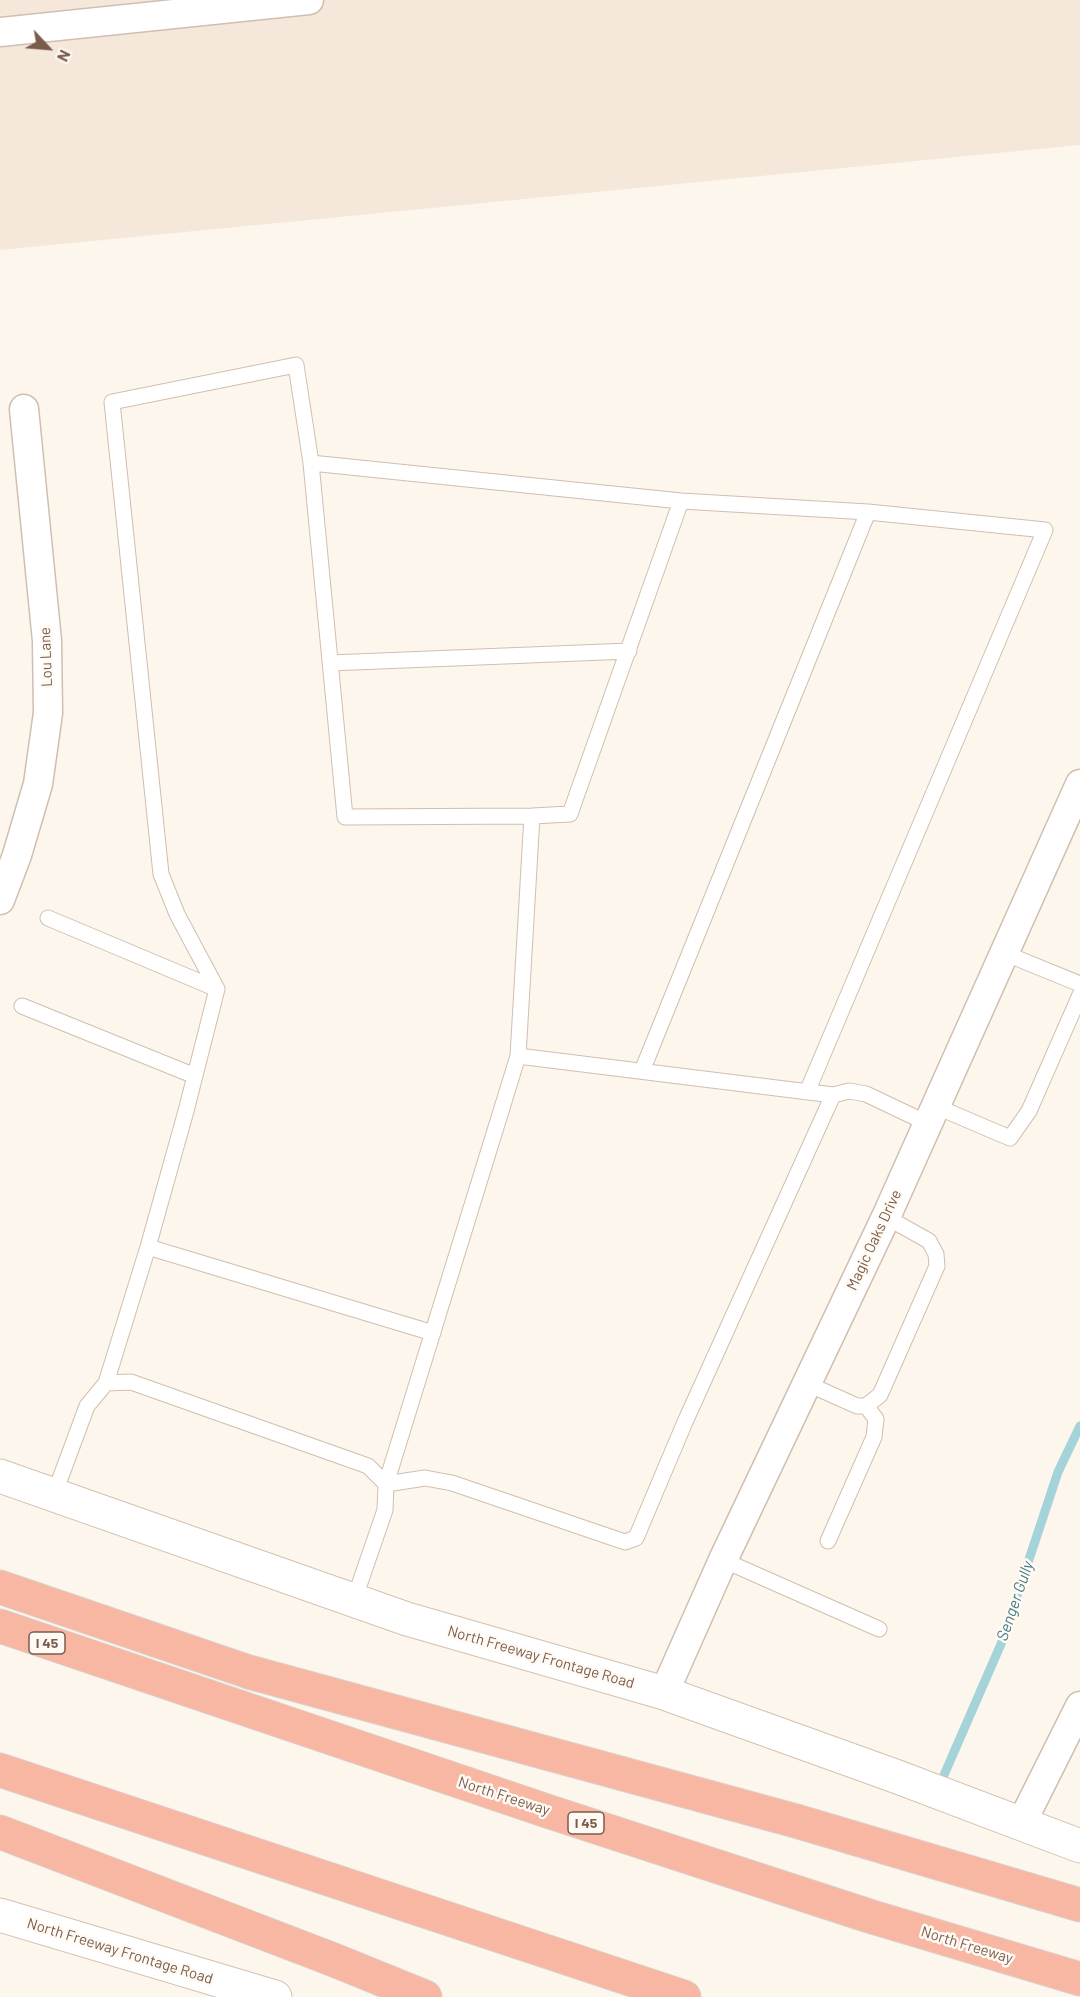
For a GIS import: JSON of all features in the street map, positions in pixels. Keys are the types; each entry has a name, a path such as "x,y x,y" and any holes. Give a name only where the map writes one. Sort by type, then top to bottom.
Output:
{"highway":[{"path":"0,1587 249,1672 796,1821 1080,1905"},
{"name":"North Freeway","path":"0,1626 581,1822 869,1916 1080,1979"},
{"path":"0,1770 684,1997"},
{"path":"0,1832 323,1955 425,1997"}],"main road":[{"name":"North Freeway Frontage Road","path":"0,1476 407,1619 664,1692 1080,1846"},
{"name":"North Freeway Frontage Road","path":"0,1915 275,1997"}],"street":[{"path":"0,32 309,0"},
{"name":"Lou Lane","path":"0,900 18,855 38,784 48,713 47,641 24,409"},
{"name":"Magic Oaks Drive","path":"664,1692 723,1560 886,1216 1080,784"},
{"path":"1021,1824 1080,1706"}],"lane":[{"path":"54,1495 87,1406 106,1383 148,1247 217,989 177,914 161,874 112,402 296,365 311,463 345,817 570,814 681,501"},
{"path":"311,463 681,501 868,512 1045,530 807,1092"},
{"path":"642,1071 868,512"},
{"path":"330,663 628,651"},
{"path":"354,1600 385,1510 386,1484 518,1056 532,816"},
{"path":"48,918 217,989"},
{"path":"1004,953 1080,984"},
{"path":"518,1056 833,1095 849,1091 866,1094 1010,1138 1029,1111 1080,995"},
{"path":"22,1006 195,1076"},
{"path":"386,1484 425,1478 453,1483 625,1542 636,1538 685,1422 833,1095"},
{"path":"808,1384 857,1406 866,1406 880,1395 937,1266 936,1254 929,1240 886,1216"},
{"path":"148,1247 433,1333"},
{"path":"106,1383 130,1382 368,1466 386,1484"},
{"path":"828,1541 874,1437 876,1419 866,1406"},
{"path":"723,1560 879,1629"}],"shaded area":[{"path":"0,0 1080,0 1080,145 0,250"}],"waterway":[{"name":"Senger Gully","path":"944,1775 1001,1644 1058,1472 1080,1426"}]}
